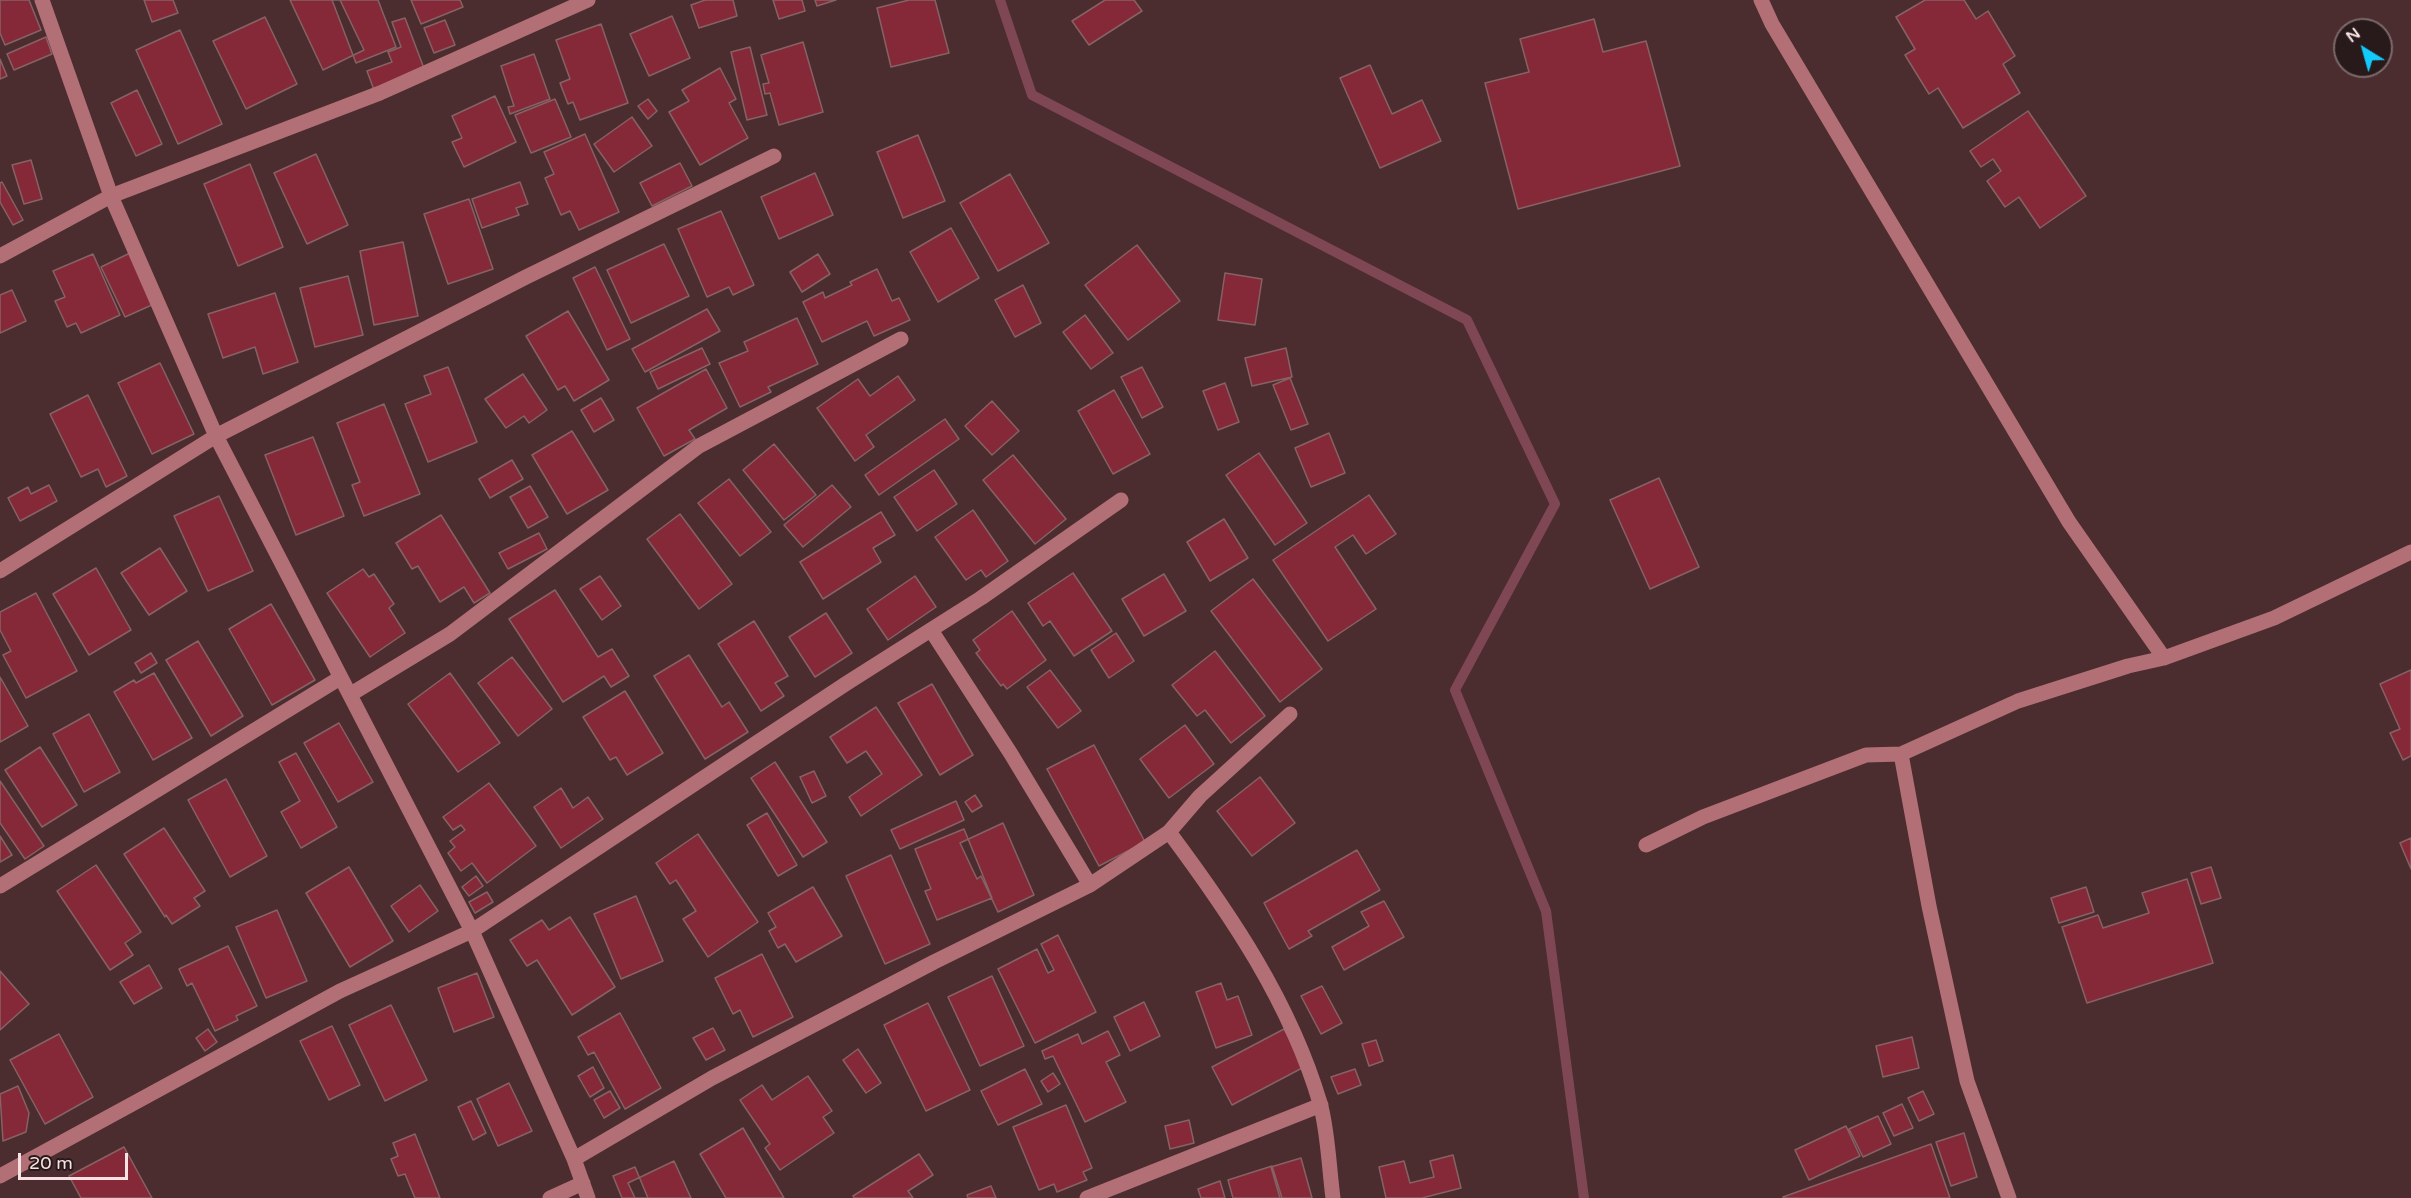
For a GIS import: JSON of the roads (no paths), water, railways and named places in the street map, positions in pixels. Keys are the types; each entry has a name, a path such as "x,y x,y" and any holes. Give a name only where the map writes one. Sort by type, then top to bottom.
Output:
{"street":[{"path":"42,0 111,196 216,436 472,931 574,1159 585,1191 550,1198"},
{"path":"0,256 111,196 380,93 588,0"},
{"path":"1761,0 1772,24 2069,522 2164,658"},
{"path":"0,571 216,436 526,277 774,156"},
{"path":"351,694 450,634 699,446 901,339"},
{"path":"0,1176 340,991 472,931 981,598 1121,500"},
{"path":"1646,845 1703,817 1866,754 1902,754 2018,701 2128,666 2164,658 2274,618 2411,552"},
{"path":"931,630 1011,754 1090,885"},
{"path":"0,886 340,678"},
{"path":"574,1159 712,1078 934,962 1090,885 1169,832 1200,796 1290,714"},
{"path":"1902,754 1929,906 1967,1081 2009,1198"},
{"path":"1169,832 1217,896 1262,968 1300,1042 1321,1105 1333,1198"},
{"path":"1087,1198 1321,1105"}],"waterway":[{"path":"1000,0 1032,95 1467,320 1555,504 1455,690 1546,911 1584,1198"}]}
